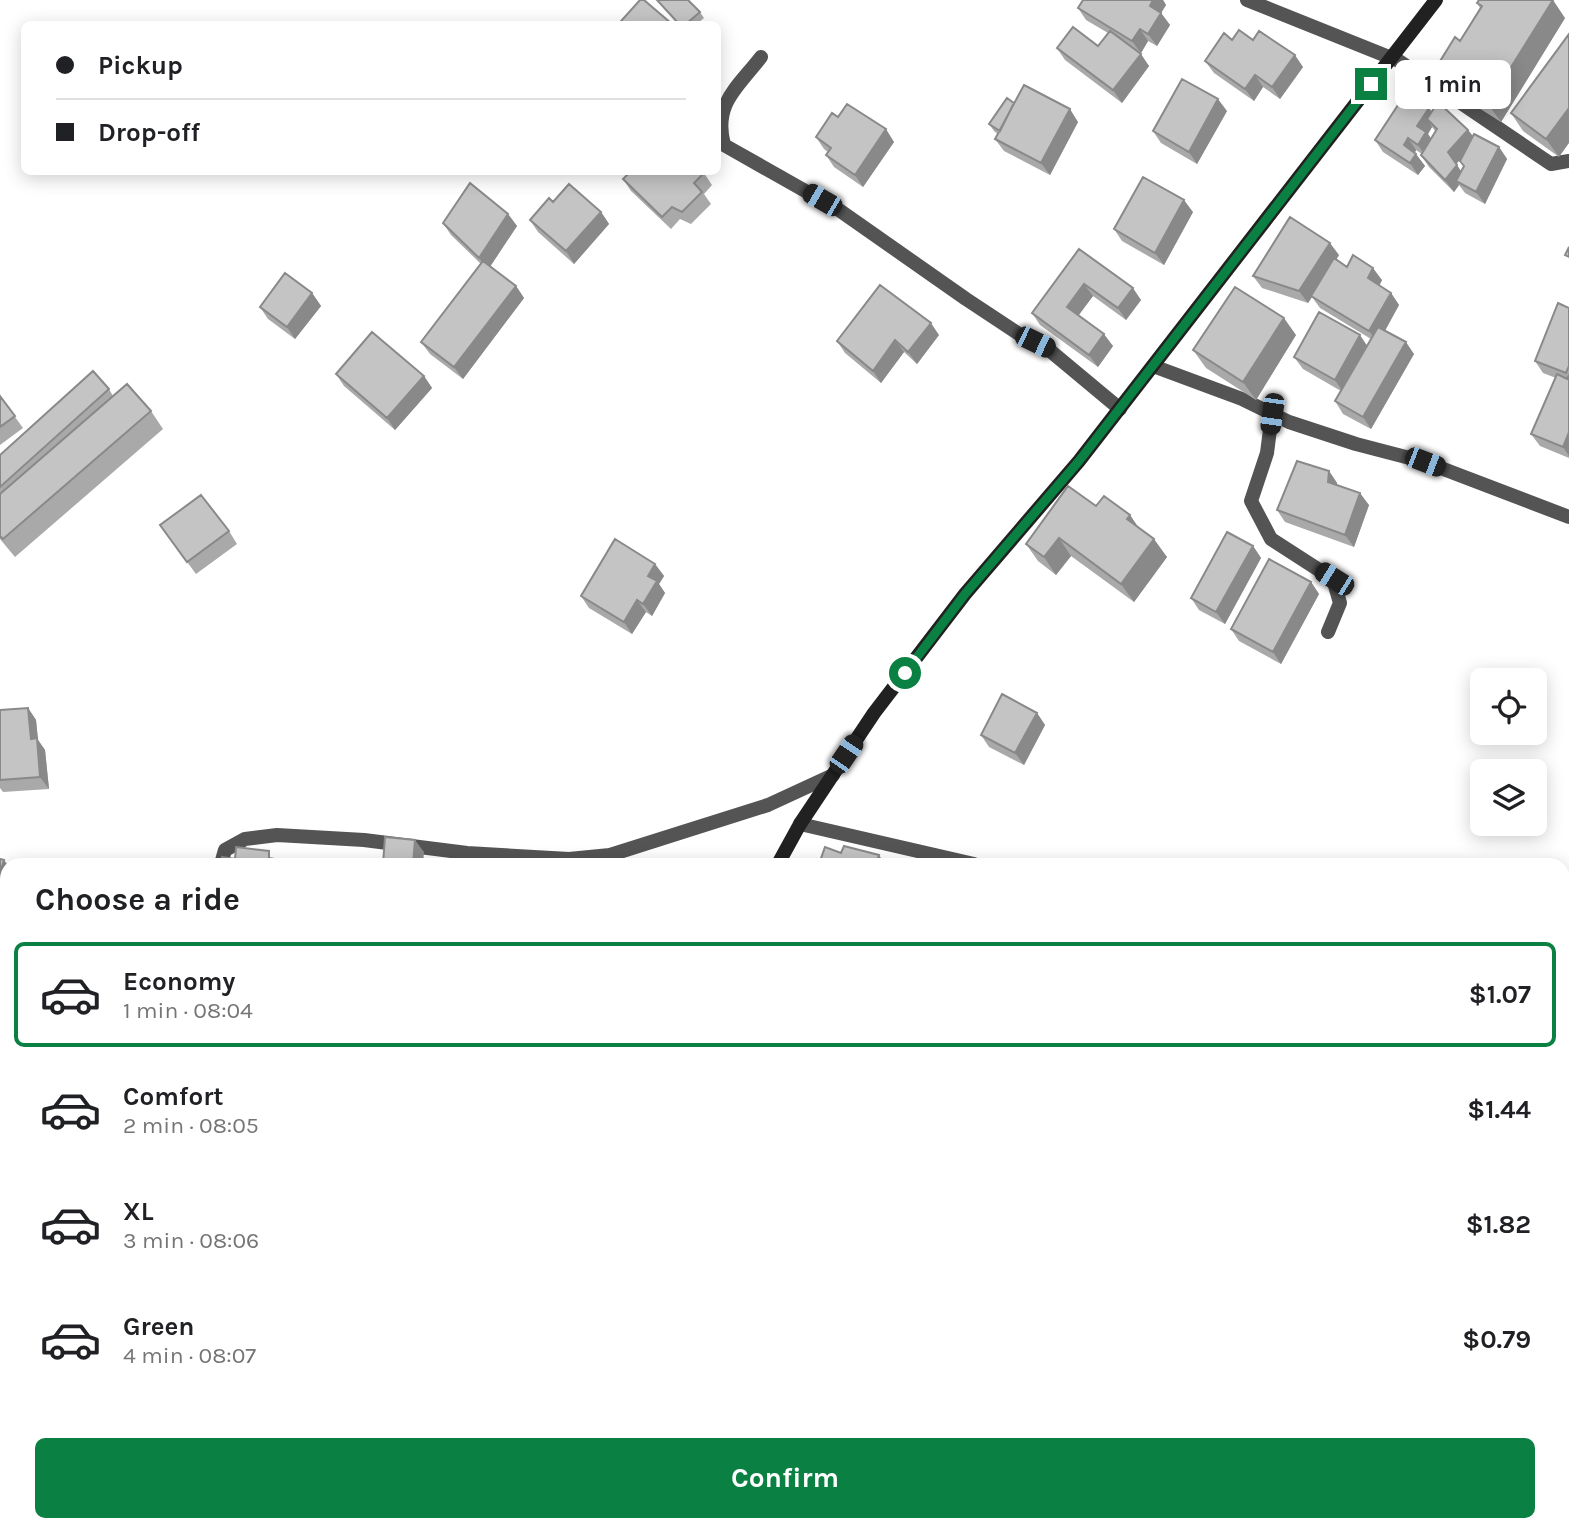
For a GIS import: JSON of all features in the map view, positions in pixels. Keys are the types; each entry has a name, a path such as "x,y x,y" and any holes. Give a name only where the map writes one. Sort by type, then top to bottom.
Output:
{"street":[{"path":"1247,0 1399,61 1551,164 1569,160"},
{"path":"781,858 800,824 874,713 965,594 1120,409 1436,0"},
{"path":"721,120 722,111 761,57"},
{"path":"721,132 724,145 839,210 966,299 1022,336 1048,349 1120,409"},
{"path":"1153,366 1242,398 1289,422 1356,444 1425,462 1569,517"},
{"path":"1272,414 1266,453 1251,501 1270,539 1334,579 1340,603 1328,632"},
{"path":"579,858 610,855 768,805 832,775"},
{"path":"800,824 948,858"},
{"path":"223,858 225,850 245,839 277,835 365,840 467,853 552,858"}],"building":[{"path":"640,0 644,0 668,21 621,21"},
{"path":"657,0 688,0 700,12 690,21 676,21"},
{"path":"1083,0 1153,0 1150,6 1161,13 1148,34 1140,29 1132,41 1078,8"},
{"path":"1479,0 1553,0 1488,104 1434,71 1455,37 1460,41 1482,6 1477,3"},
{"path":"1073,27 1098,46 1110,31 1141,54 1113,90 1057,48"},
{"path":"1239,30 1253,40 1259,31 1295,55 1272,87 1255,75 1245,89 1205,61 1224,33 1232,40"},
{"path":"1569,34 1569,108 1546,139 1511,113"},
{"path":"1182,79 1218,99 1189,152 1153,131"},
{"path":"1024,85 1070,109 1041,163 995,139"},
{"path":"1406,93 1429,108 1417,126 1426,132 1418,145 1408,138 1404,145 1416,154 1410,163 1375,140"},
{"path":"1007,98 1014,103 1000,131 989,124"},
{"path":"1438,102 1468,130 1448,152 1457,165 1445,180 1421,155 1437,129 1427,119"},
{"path":"847,104 886,129 855,175 826,155 831,148 816,137 832,113 838,117"},
{"path":"1474,134 1499,147 1476,192 1456,181 1464,166 1460,161"},
{"path":"627,175 702,175 694,183 702,192 682,212 672,207 662,217 623,179"},
{"path":"1143,177 1184,200 1155,253 1114,229"},
{"path":"470,183 508,214 479,258 443,223"},
{"path":"569,184 601,212 566,251 530,220 549,198 553,202"},
{"path":"1290,217 1330,243 1299,291 1253,276"},
{"path":"1079,249 1133,288 1118,308 1084,284 1067,307 1104,334 1089,355 1032,313"},
{"path":"1353,255 1373,268 1368,278 1391,293 1369,331 1311,296 1334,258 1347,267"},
{"path":"483,261 516,286 454,367 421,342"},
{"path":"285,273 312,293 287,327 260,307"},
{"path":"880,285 931,323 908,352 895,340 873,371 837,341"},
{"path":"1235,287 1284,318 1243,382 1193,350"},
{"path":"1558,303 1569,308 1569,366 1566,373 1535,361"},
{"path":"1319,312 1360,335 1335,380 1294,357"},
{"path":"1378,327 1406,342 1363,417 1335,401"},
{"path":"372,332 424,376 387,418 336,374"},
{"path":"93,371 109,389 0,487 0,455"},
{"path":"1557,374 1567,379 1569,375 1569,432 1563,447 1531,434"},
{"path":"127,384 151,411 3,539 0,536 0,494"},
{"path":"0,396 15,416 0,427"},
{"path":"1297,461 1329,471 1328,482 1360,493 1345,535 1277,510"},
{"path":"1068,486 1096,506 1104,496 1130,515 1127,519 1154,539 1121,584 1059,538 1044,557 1026,544"},
{"path":"201,495 229,531 187,562 160,525"},
{"path":"1227,532 1253,546 1216,612 1191,598"},
{"path":"615,539 655,564 648,576 657,581 643,604 637,600 624,622 581,596"},
{"path":"1269,559 1311,582 1273,652 1231,629"},
{"path":"1002,694 1037,713 1015,753 981,735"},
{"path":"28,708 31,739 37,738 40,777 0,780 0,710"},
{"path":"385,837 415,840 414,858 383,858"},
{"path":"844,846 879,855 878,858 821,858 825,847 841,853"},
{"path":"236,847 269,851 269,858 235,858"}],"route":[{"path":"905,673 965,594 1079,461 1371,84"}]}
